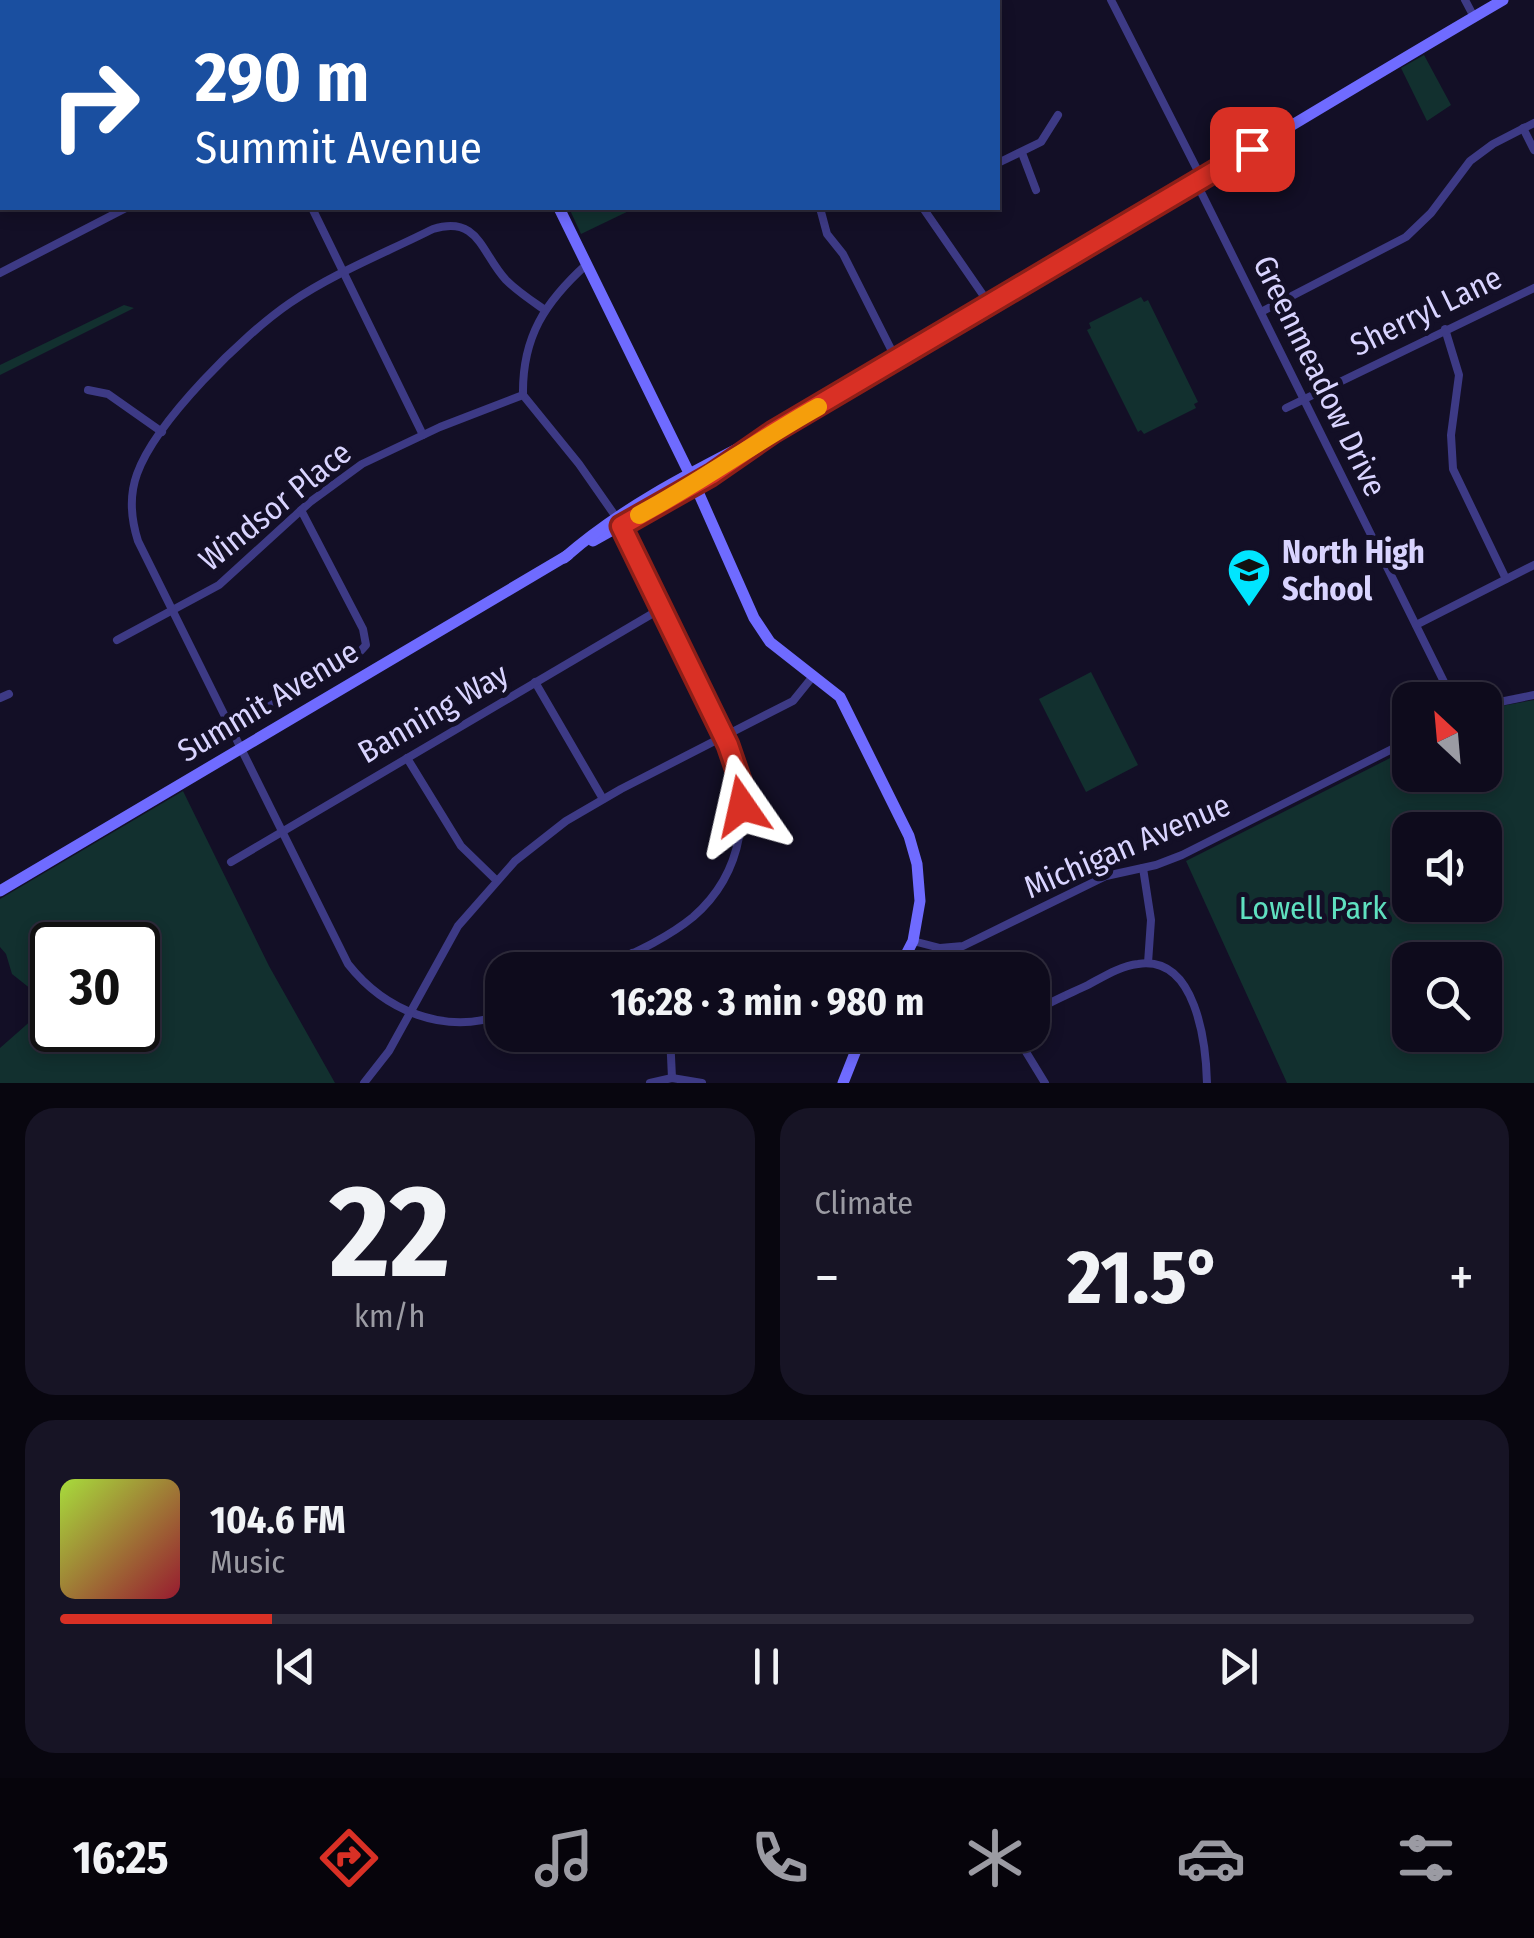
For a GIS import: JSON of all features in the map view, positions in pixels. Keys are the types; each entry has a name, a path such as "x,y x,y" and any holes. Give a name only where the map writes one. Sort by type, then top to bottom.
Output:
{"main road":[{"name":"Summit Avenue","path":"0,891 1503,0"},
{"path":"560,210 762,632 832,688 844,704 914,848 920,892 907,952"},
{"path":"843,1083 854,1052"}],"street":[{"name":"Greenmeadow Drive","path":"1111,0 1260,312 1444,682"},
{"path":"1465,0 1474,17"},
{"path":"1000,162 1041,142 1058,115"},
{"path":"1260,312 1406,238 1431,213 1470,161 1534,123"},
{"path":"1523,128 1534,150"},
{"path":"1022,153 1036,190"},
{"path":"0,273 122,210"},
{"path":"313,210 423,435"},
{"path":"821,210 828,234 844,254 897,361"},
{"path":"924,210 990,305"},
{"path":"485,1018 456,1022 409,1013 374,991 348,964 138,542 131,509 137,473 162,432 218,366 256,329 292,302 433,229 458,226 476,236 507,280 545,310"},
{"path":"586,264 545,310 524,356 522,395 579,464 618,522 724,736 742,792 742,826 732,864 716,891 696,914 634,952"},
{"name":"Sherryl Lane","path":"1286,408 1534,288"},
{"path":"1445,330 1459,375 1450,435 1454,469 1506,579"},
{"path":"88,390 108,394 162,432"},
{"name":"Windsor Place","path":"118,640 173,612 241,568 302,510 362,464 522,395"},
{"path":"230,728 356,656 366,645 363,629 302,510"},
{"path":"1416,624 1534,565"},
{"name":"Banning Way","path":"230,862 662,608"},
{"path":"364,1083 376,1070 458,926 496,880 550,833 603,799 793,701 814,675"},
{"path":"535,682 603,799"},
{"path":"1502,702 1534,695"},
{"name":"Michigan Avenue","path":"912,941 940,948 963,946 1095,881 1182,856 1392,749"},
{"path":"406,758 462,848 496,880"},
{"path":"1142,868 1150,920 1148,963"},
{"path":"1050,1005 1123,968 1148,963 1166,969 1187,990 1204,1040 1207,1083"},
{"path":"671,1052 672,1078"},
{"path":"1026,1052 1045,1083"},
{"path":"650,1083 672,1078 702,1083"}],"green space":[{"path":"1424,55 1451,105 1427,121 1401,68"},
{"path":"570,210 631,210 581,234"},
{"path":"1141,297 1144,302 1148,300 1198,402 1194,404 1196,408 1144,434 1138,432 1087,330 1091,328 1089,323"},
{"path":"124,305 134,308 0,375 0,365"},
{"path":"1091,672 1138,765 1086,792 1039,699"},
{"name":"Lowell Park","path":"1534,700 1534,1083 1287,1083 1186,861 1392,757 1392,792 1502,792 1502,706"},
{"path":"183,791 269,966 335,1083 0,1083 0,1048 30,1022 30,1052 160,1052 160,922 30,922 30,988 12,974 0,947 0,899"}],"slow traffic":[{"path":"639,515 818,407"}],"place":[{"name":"North High School","path":"1249,608"}],"route":[{"path":"742,806 741,783 728,745 621,526 1252,149"}]}
